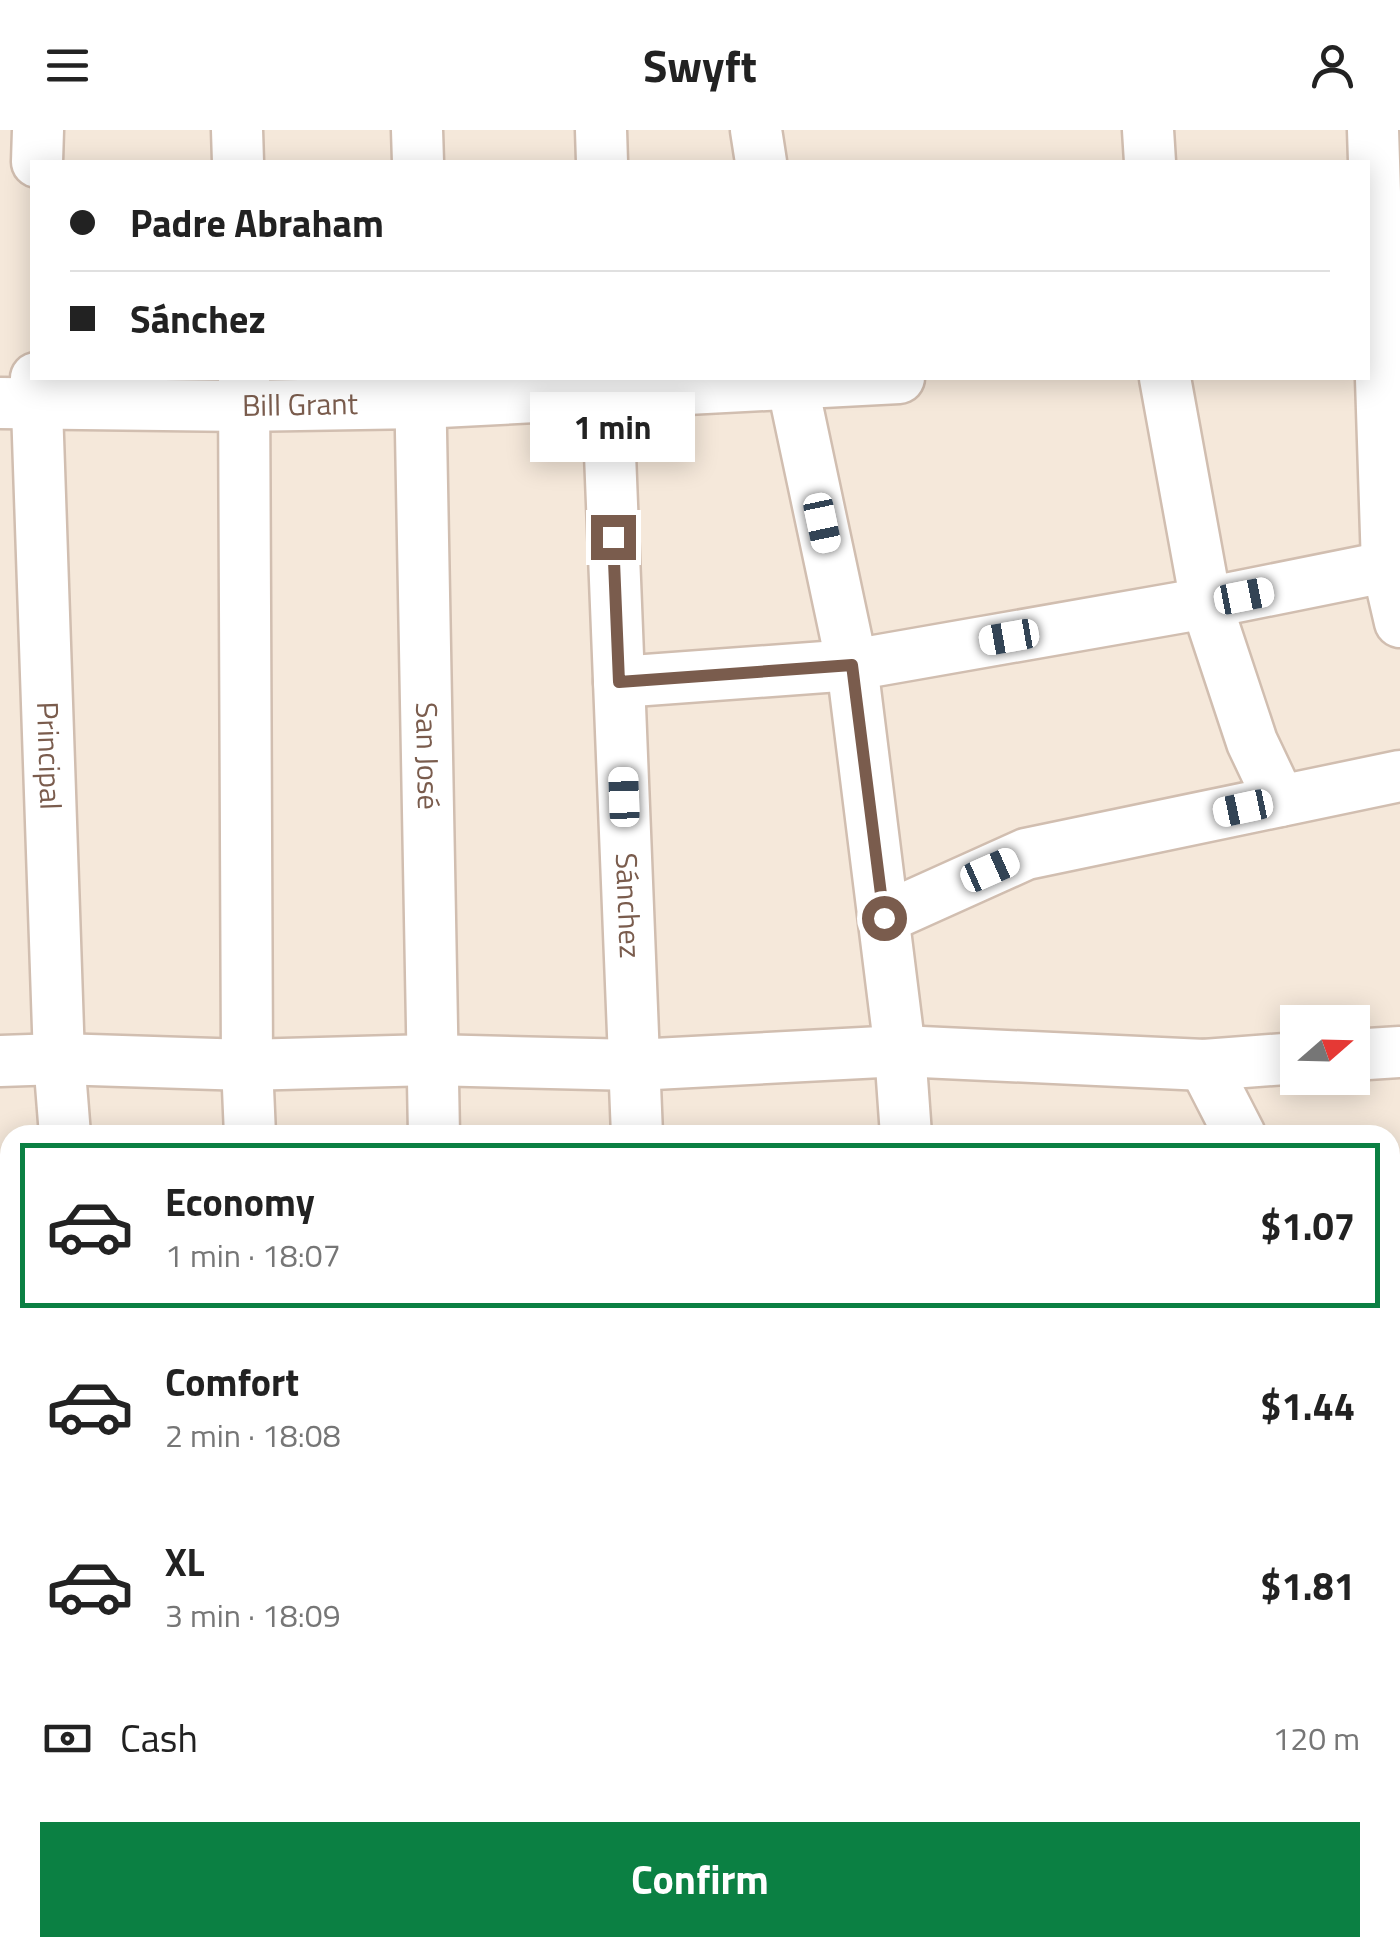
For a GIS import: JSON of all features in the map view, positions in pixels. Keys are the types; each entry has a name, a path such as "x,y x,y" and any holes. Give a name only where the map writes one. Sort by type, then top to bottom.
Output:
{"street":[{"path":"38,130 38,160"},
{"path":"237,130 238,160"},
{"path":"417,130 418,160"},
{"path":"601,130 602,160"},
{"path":"756,130 761,160"},
{"path":"1148,130 1150,160"},
{"path":"1372,130 1382,368 1400,622"},
{"path":"791,380 852,665 900,1051 905,1125"},
{"name":"Bill Grant","path":"24,394 420,390 791,380"},
{"path":"1165,380 1206,603 1252,742 1280,801"},
{"name":"Sánchez","path":"607,384 637,1125"},
{"name":"San José","path":"420,390 433,1125"},
{"path":"245,392 246,1065 249,1125"},
{"name":"Principal","path":"24,394 64,1125"},
{"path":"619,682 852,665 1206,603 1394,565"},
{"path":"884,918 1026,854 1400,776"},
{"path":"0,1061 246,1065 430,1060 634,1065 900,1051 1204,1065 1280,1059"},
{"path":"1370,1054 1400,1052"},
{"path":"1204,1065 1235,1125"}],"shaded area":[{"path":"0,130 1400,130 1400,1125 0,1125"}],"route":[{"path":"613,537 619,682 852,665 884,918"}]}
